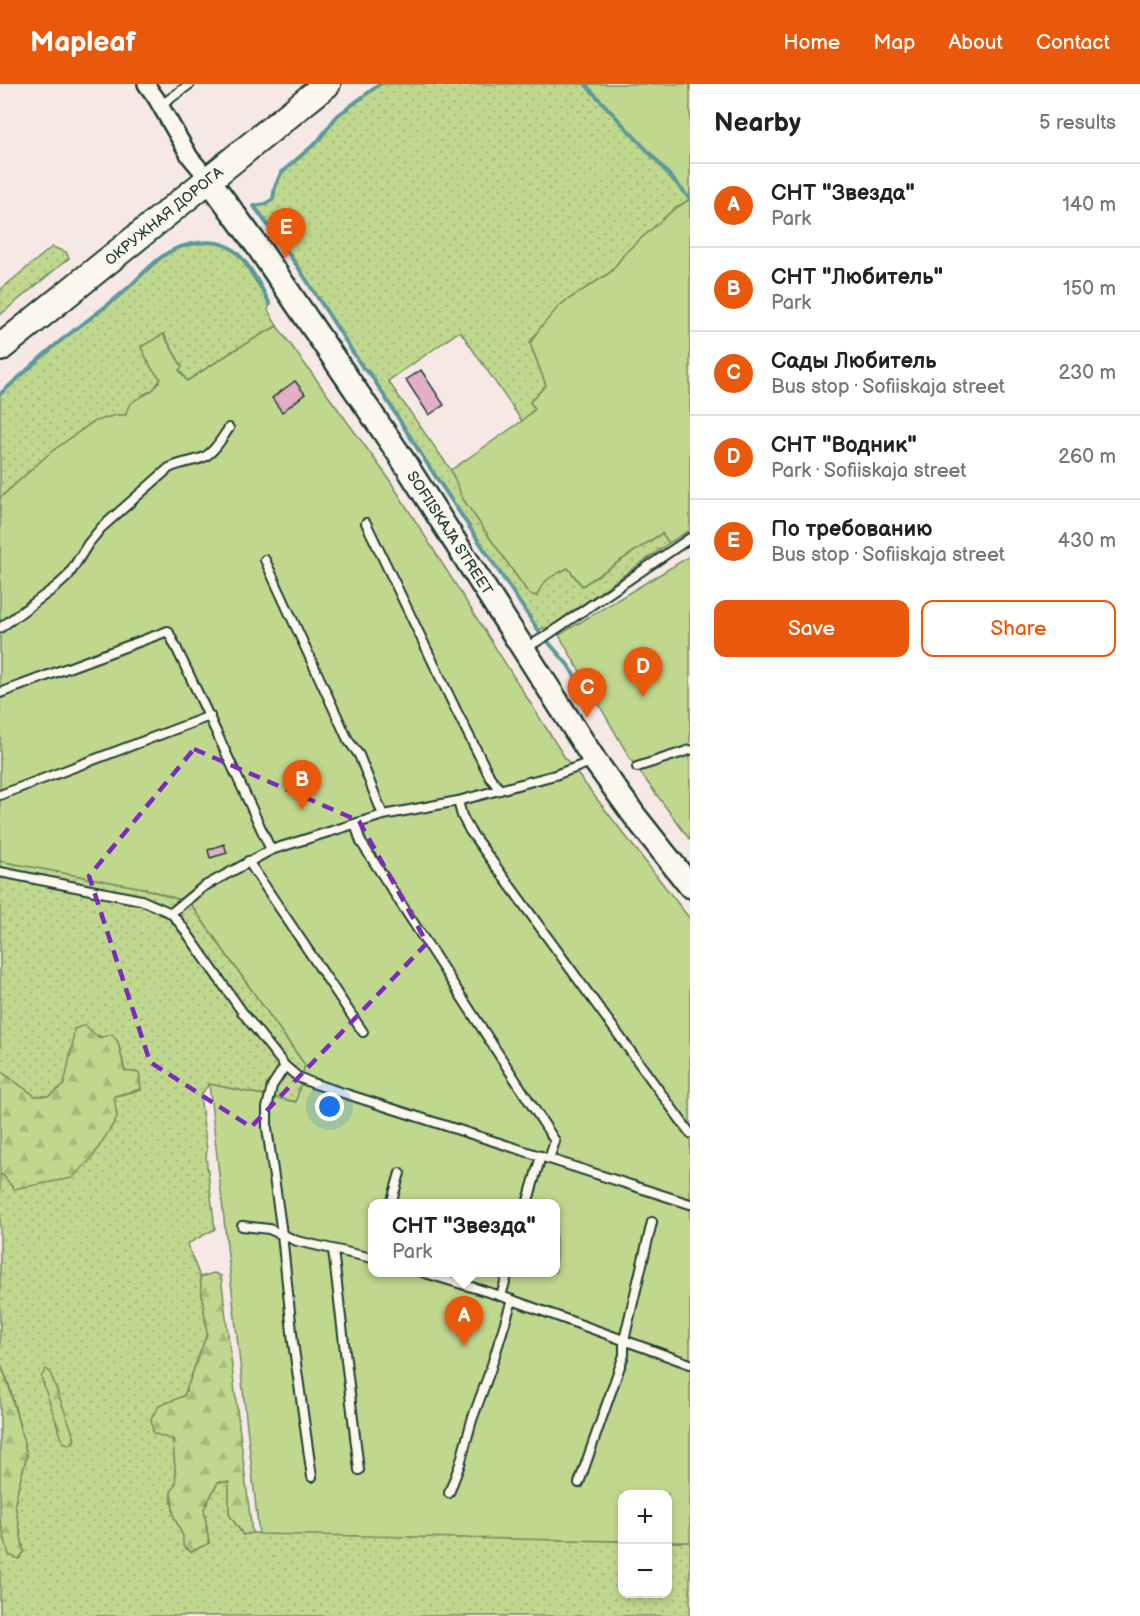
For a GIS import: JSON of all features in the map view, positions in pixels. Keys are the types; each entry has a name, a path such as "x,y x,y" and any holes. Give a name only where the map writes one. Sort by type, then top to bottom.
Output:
{"main road":[{"name":"ОКРУЖНАЯ ДОРОГА","path":"0,348 327,84"},
{"name":"SOFIISKAJA STREET","path":"209,180 256,244 393,445 595,760 634,815 690,886"}],"street":[{"path":"146,84 190,157 209,180"}],"lane":[{"path":"160,106 190,84"},
{"path":"0,628 68,576 101,528 169,468 178,463 204,457 229,428"},
{"path":"366,523 455,708 490,777 500,790"},
{"path":"524,649 690,538"},
{"path":"265,560 348,740 359,755 383,815"},
{"path":"0,693 168,631 210,716 271,850"},
{"path":"0,795 210,716"},
{"path":"637,767 690,750"},
{"path":"171,913 203,887 271,850 383,815 458,801 555,775 595,760"},
{"path":"458,801 462,816 470,831 690,1133"},
{"path":"355,825 361,842 555,1141 545,1158 529,1199"},
{"path":"248,861 363,1032"},
{"path":"0,872 141,900 171,913 243,1013 285,1066 298,1077 690,1204"},
{"path":"285,1066 272,1086 267,1108 267,1128 312,1477"},
{"path":"392,1199 400,1173"},
{"path":"579,1484 624,1355 624,1340 652,1222"},
{"path":"242,1226 269,1229 297,1241 368,1257"},
{"path":"333,1250 359,1470"},
{"path":"438,1277 501,1296 690,1364"},
{"path":"501,1296 507,1277"},
{"path":"449,1493 512,1300"}],"highlighted area":[{"path":"194,749 359,821 427,943 251,1127 150,1062 89,876"}],"green space":[{"path":"380,84 585,84 690,199 673,210 625,253 611,272 560,305 530,343 546,385 530,402 535,409 522,421 460,331 388,381 451,470 463,499 529,594 551,576 568,568 582,586 662,533 669,543 552,626 538,630 371,375 363,368 298,267 254,206 266,204 273,199 281,173 318,141 337,116"},
{"path":"585,84 690,84 690,199 657,161"},
{"path":"690,199 690,530 669,543 662,533 582,586 568,568 545,582 537,596 529,594 463,499 451,470 522,421 535,409 530,402 546,385 530,343 560,305 611,272 625,253 673,210"},
{"path":"210,242 224,245 237,252 270,304 268,310 277,326 187,381 179,369 182,367 164,334 141,347 152,369 161,379 152,391 144,394 126,415 116,415 93,422 51,452 0,498 0,394 52,347 120,295 161,258 187,245"},
{"path":"52,247 66,252 69,258 0,315 0,290"},
{"path":"277,326 387,476 565,758 690,919 690,1542 672,1542 672,1490 618,1490 618,1541 259,1534 209,1084 296,1102 305,1065 190,903 143,888 0,861 0,498 51,452 93,422 116,415 126,415 132,403 154,389 161,379 152,369 141,347 163,334 182,367 179,370 187,381"},
{"path":"690,556 690,840 631,760 559,635"},
{"path":"0,861 143,888 190,903 305,1065 297,1102 209,1084 200,1096 215,1229 187,1244 200,1277 207,1334 184,1396 159,1406 173,1439 176,1483 171,1494 174,1517 183,1536 209,1543 204,1509 218,1482 229,1482 229,1514 243,1535 252,1533 618,1541 618,1598 672,1598 672,1542 690,1542 690,1616 0,1616 0,1520 24,1552 15,1504 27,1455 9,1384 0,1363 0,1175 114,1096 141,1090 125,1071 118,1042 74,1029 65,1085 49,1096 35,1096 0,1071"},
{"path":"85,1025 99,1038 112,1034 118,1042 125,1071 139,1073 141,1089 114,1096 117,1118 92,1158 72,1178 14,1189 3,1175 0,1175 0,1071 35,1096 49,1096 64,1085 74,1029"},
{"path":"214,1273 221,1276 252,1533 243,1535 229,1514 229,1482 218,1482 204,1509 209,1543 191,1552 183,1546 183,1536 174,1517 171,1493 176,1483 173,1440 153,1433 151,1418 159,1406 184,1396 207,1334 200,1277"},
{"path":"0,1363 8,1383 27,1455 15,1504 24,1552 19,1559 9,1555 0,1520"},
{"path":"46,1369 50,1372 75,1439 71,1445 63,1442 41,1377"}],"building":[{"path":"421,370 444,405 429,415 406,380"},
{"path":"295,381 305,394 282,412 272,398"},
{"path":"224,844 227,853 210,858 208,850"}],"waterway":[{"path":"380,84 337,116 318,141 281,173 273,199 266,204 254,206 298,267 363,368 371,375 538,630 576,678"},
{"path":"585,84 690,199"},
{"path":"0,394 60,341 121,294 159,259 179,248 207,242 221,244 234,250 252,272 270,304"}],"place":[{"name":"По требованию","path":"286,258"},
{"name":"СНТ \"Водник\"","path":"643,697"},
{"name":"Сады Любитель","path":"587,718"},
{"name":"СНТ \"Любитель\"","path":"302,810"},
{"name":"СНТ \"Звезда\"","path":"464,1346"}]}
